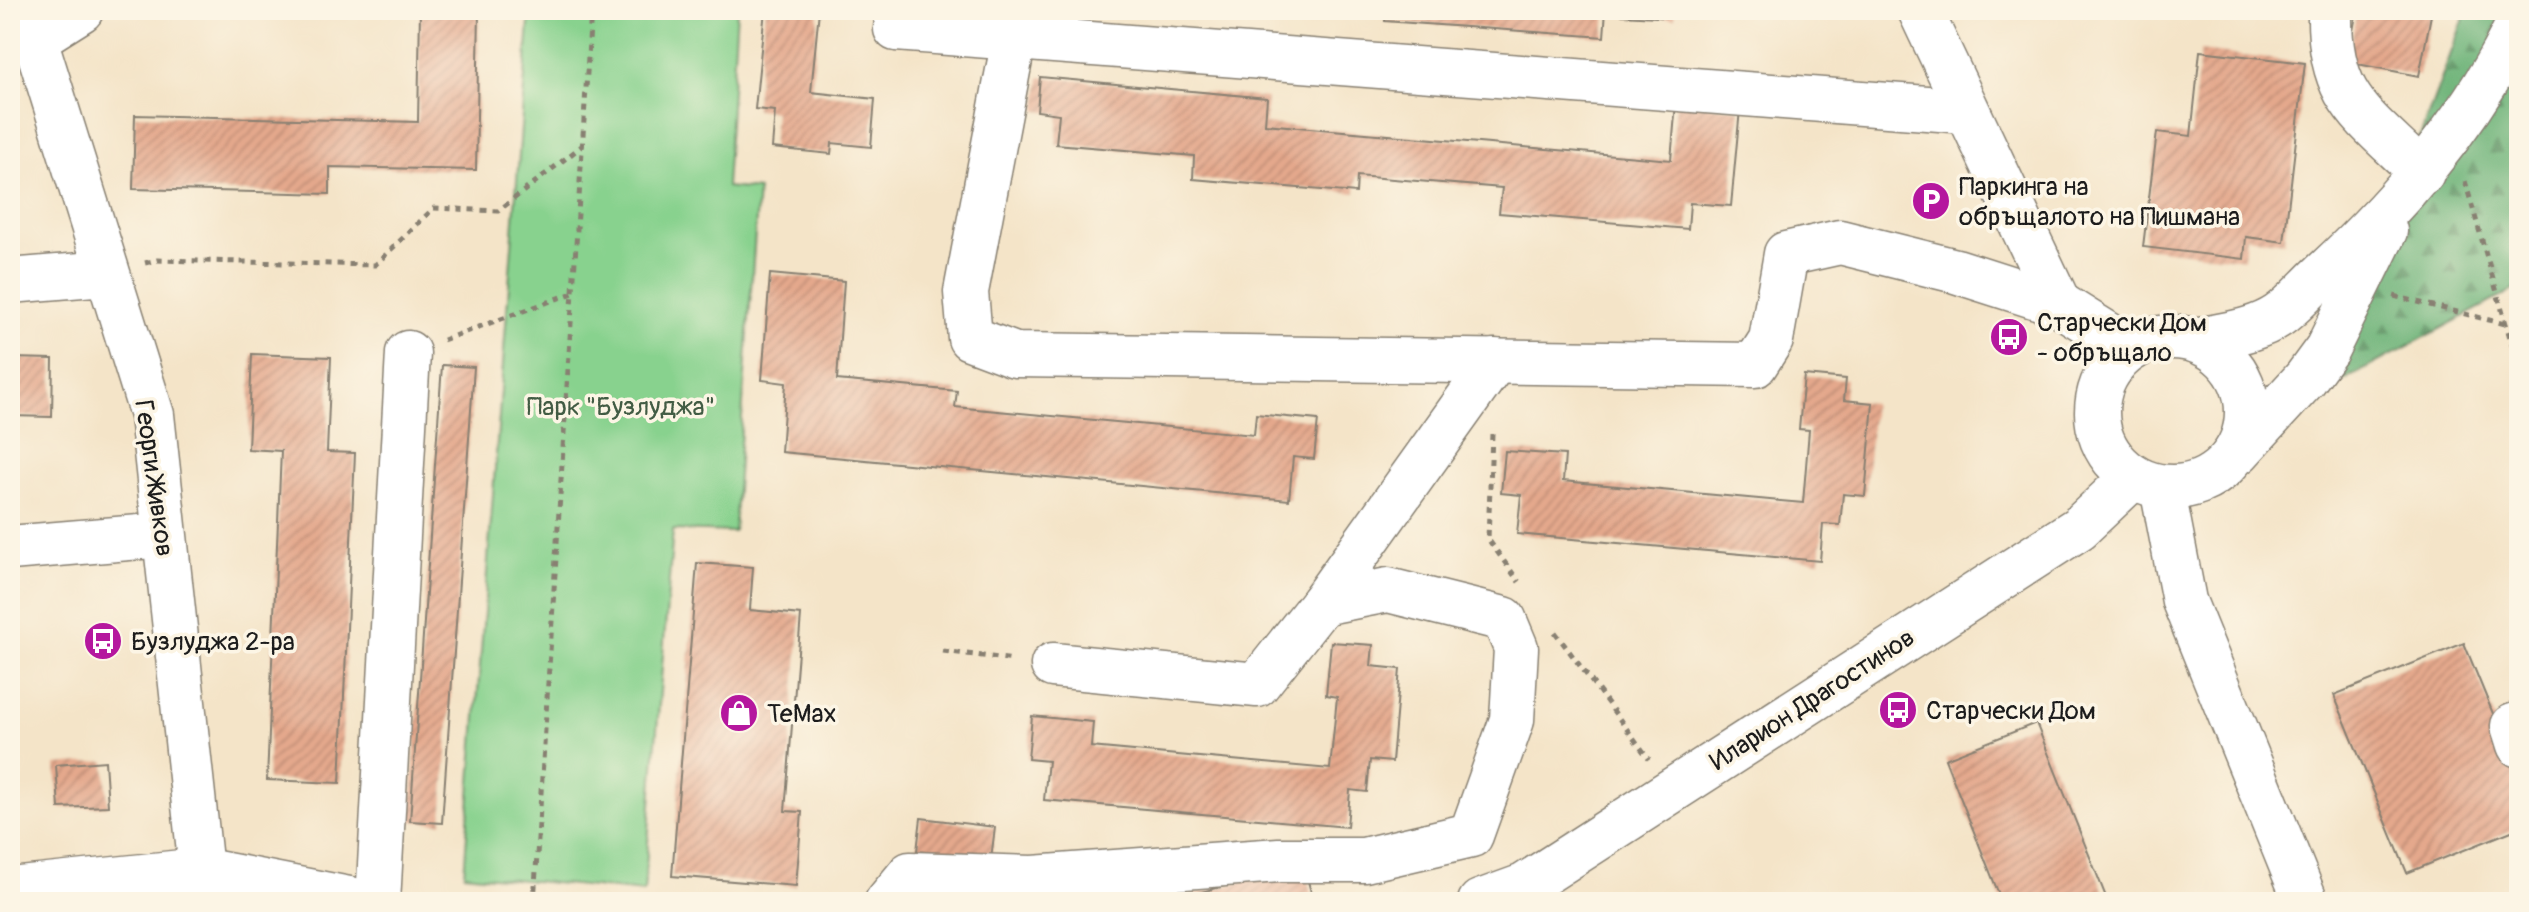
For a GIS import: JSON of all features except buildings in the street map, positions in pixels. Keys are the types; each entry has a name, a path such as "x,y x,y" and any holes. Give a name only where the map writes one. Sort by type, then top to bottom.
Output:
{"street":[{"path":"22,27 81,10"},
{"path":"898,10 896,29 1966,111"},
{"path":"1920,10 2059,304"},
{"path":"2330,10 2329,51 2344,94 2412,185"},
{"path":"2197,341 2256,327 2277,316 2412,185 2451,134 2504,54 2519,22"},
{"name":"Георги Живков","path":"22,27 152,415 199,886"},
{"path":"1014,39 966,292 970,338 1015,355 1755,365 1771,340 1786,254 1840,242 1956,271 2059,304 2131,349"},
{"path":"2236,454 2245,433 2248,410 2244,388 2234,368 2217,351 2197,341 2174,337 2151,339 2131,349 2105,377 2096,414 2106,450 2147,482 2183,488 2203,482 2222,470 2305,379 2327,349 2412,185"},
{"path":"10,281 106,273"},
{"path":"378,902 408,353"},
{"path":"1053,665 1257,685 1322,603 1495,361"},
{"path":"2147,482 2184,601 2306,902"},
{"name":"Иларион Драгостинов","path":"1480,902 1524,886 2147,482"},
{"path":"10,548 164,535"},
{"path":"887,902 910,874 1033,878 1279,860 1364,860 1471,835 1512,720 1516,648 1504,619 1388,590 1322,603"},
{"path":"2519,724 2513,726 2519,745"},
{"path":"10,890 199,886 365,902"}],"path":[{"path":"534,902 591,10"},
{"path":"2451,134 2506,324 2516,347 2519,369"},
{"path":"106,273 157,260 375,265 434,208 498,211 583,145"},
{"path":"408,353 573,293"},
{"path":"2353,295 2394,296 2506,324"},
{"path":"1493,420 1488,539 1524,589"},
{"path":"1551,626 1672,789"},
{"path":"943,651 1053,665"}],"green space":[{"name":"Парк \"Бузлуджа\"","path":"530,10 737,10 726,187 758,190 734,532 673,530 644,892 464,874"},
{"path":"2467,10 2519,10 2519,287 2326,390"}],"place":[{"name":"Паркинга на обръщалото на Пишмана","path":"1931,201"},
{"name":"Старчески Дом - обръщало","path":"2009,337"},
{"name":"Бузлуджа 2-ра","path":"103,641"},
{"name":"Старчески Дом","path":"1898,710"},
{"name":"TeMax","path":"739,713"}]}
